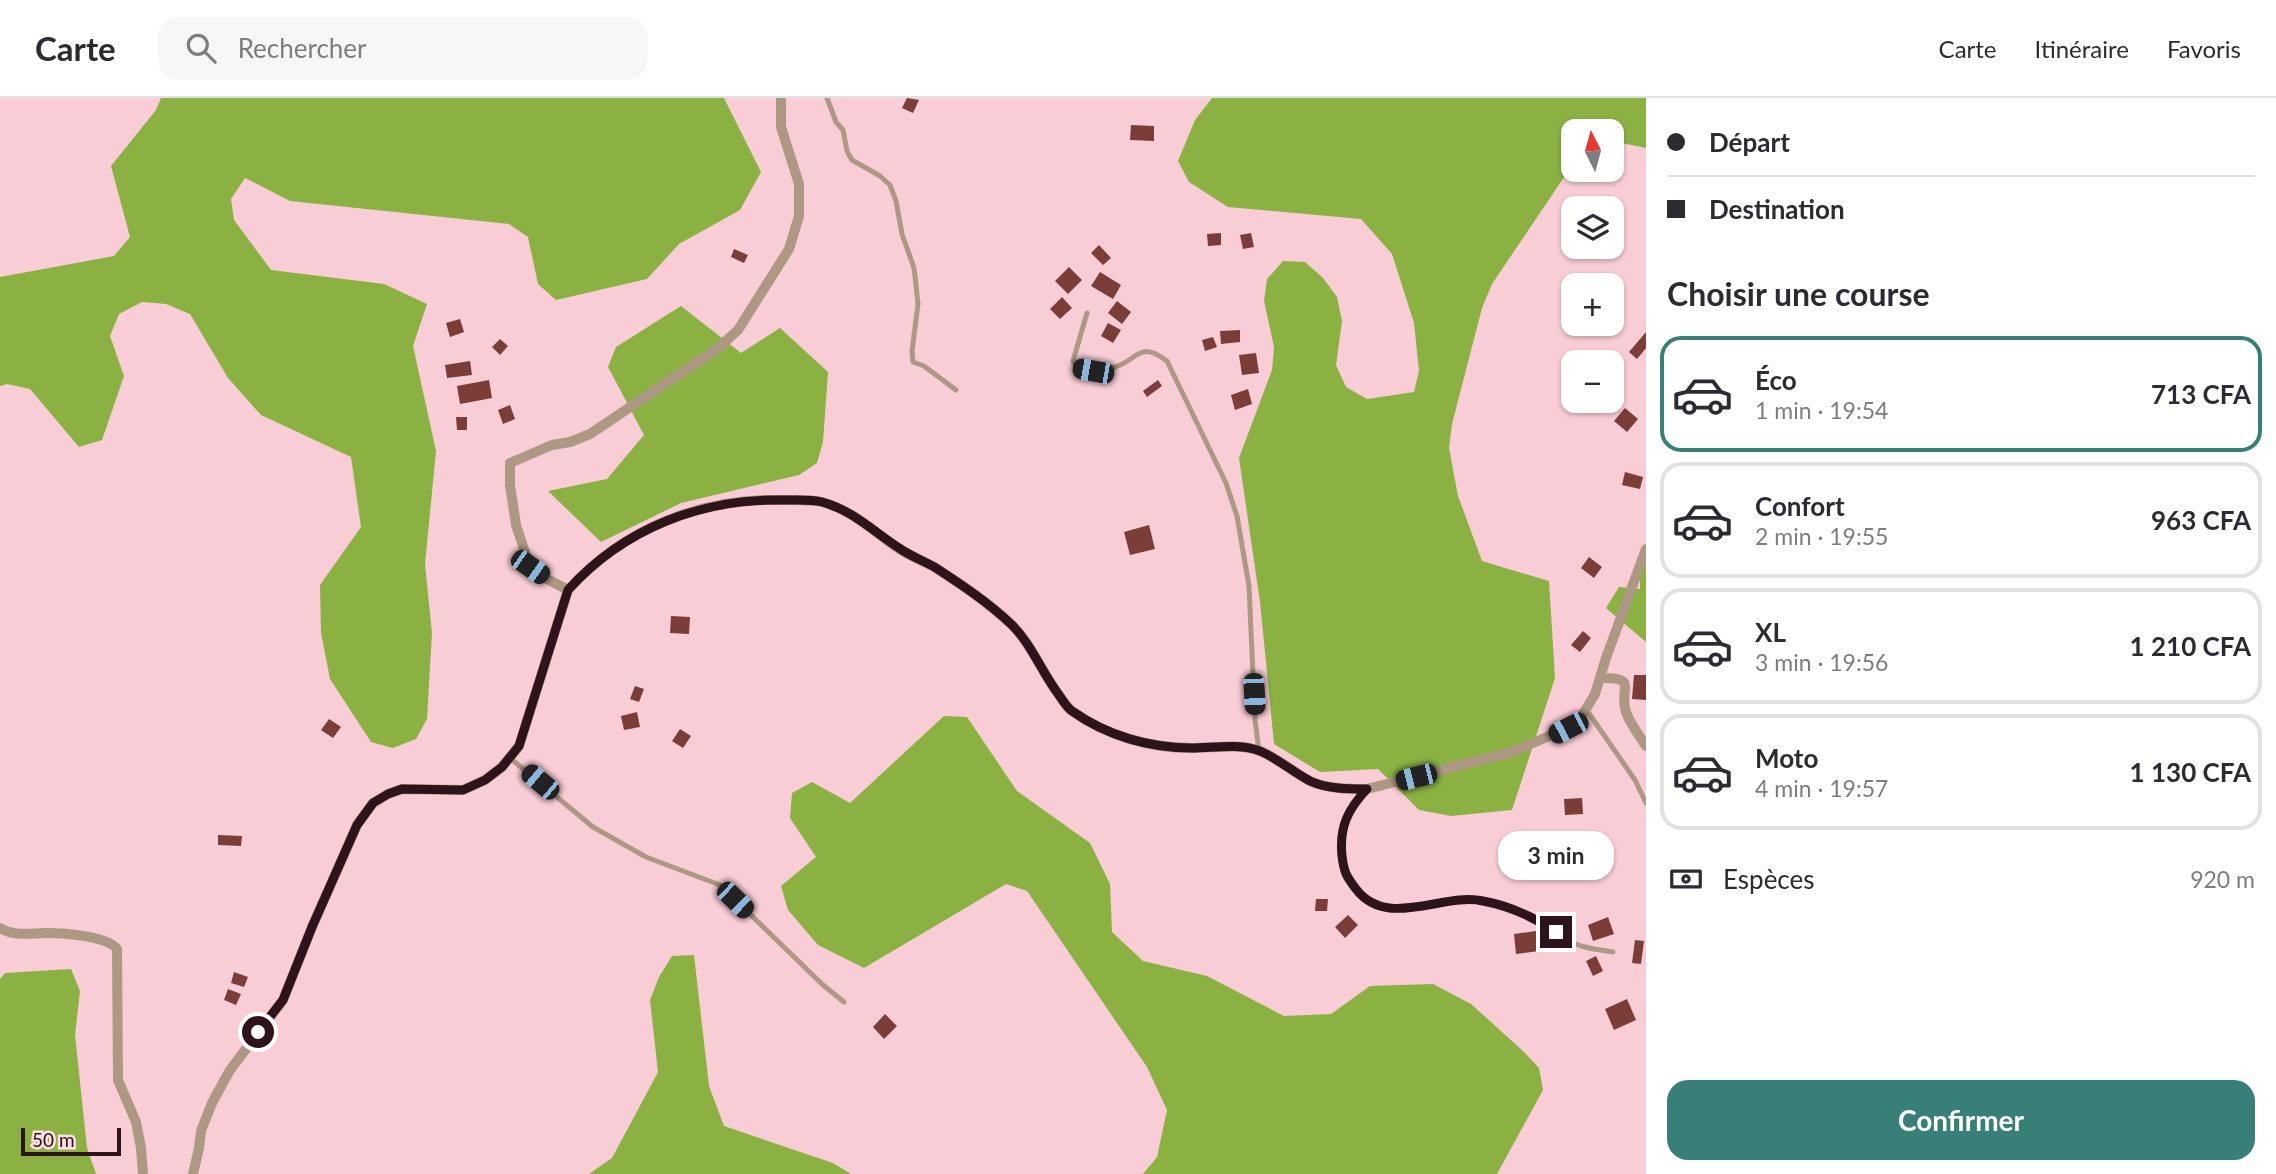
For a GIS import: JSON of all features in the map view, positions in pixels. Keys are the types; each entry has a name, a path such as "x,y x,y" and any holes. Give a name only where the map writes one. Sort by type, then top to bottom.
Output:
{"street":[{"path":"568,590 530,567 516,525 510,485 510,463 552,445 570,442 590,434 718,348 738,330 789,249 799,216 799,184 781,127 781,98"},
{"path":"193,1174 201,1131 212,1103 230,1070 283,1000 357,825 373,803 388,794 402,789 463,790 485,780 502,767 519,746 568,590 608,551 637,533 717,505 757,500 819,501 840,508 977,596 1014,627 1046,679 1070,710 1108,732 1149,744 1259,751 1312,782 1346,789 1367,789 1513,752 1568,728 1586,709 1595,694 1646,549"},
{"path":"1600,678 1618,678 1623,681 1627,688 1624,705 1626,714 1646,746"},
{"path":"0,928 18,934 73,935 113,943 117,949 118,1080 136,1122 144,1174"}],"lane":[{"path":"827,98 836,122 843,130 847,151 852,160 890,185 896,201 902,234 914,268 918,303 913,362 924,366 956,390"},
{"path":"1087,313 1073,361 1078,369 1093,371 1114,368 1145,351 1154,351 1167,361 1226,483 1237,516 1249,586 1255,720 1259,751"},
{"path":"1586,709 1635,780 1646,803"},
{"path":"510,758 593,827 646,857 720,885 844,1002"},
{"path":"1367,789 1353,804 1343,825 1344,873 1362,896 1386,907 1418,907 1460,900 1481,900 1537,919 1580,946 1613,952"}],"green space":[{"path":"161,98 724,98 761,172 740,210 679,244 647,279 556,300 538,284 528,237 509,224 290,201 245,178 231,199 234,220 271,270 384,284 427,304 413,346 436,451 425,564 432,633 427,719 416,739 393,748 371,742 330,679 321,633 320,585 361,527 351,457 261,415 228,378 190,314 166,304 142,302 119,314 110,336 124,376 102,440 79,447 30,389 7,384 0,386 0,277 114,256 130,237 111,166 156,110"},
{"path":"1212,98 1646,98 1646,148 1624,143 1624,119 1561,119 1561,182 1492,284 1482,308 1452,424 1449,448 1458,496 1482,561 1549,581 1555,678 1512,810 1451,816 1419,810 1378,769 1320,772 1274,744 1260,602 1239,458 1272,370 1274,347 1264,301 1267,279 1283,261 1305,262 1323,278 1337,297 1342,321 1336,365 1346,387 1367,399 1414,392 1419,371 1414,323 1392,254 1361,219 1228,207 1189,182 1178,161 1195,120"},
{"path":"681,306 741,353 780,328 828,372 823,442 817,463 799,475 681,503 601,542 548,491 607,479 644,435 608,367 616,347"},
{"path":"1646,563 1646,642 1606,608 1619,587 1640,589 1640,576"},
{"path":"944,716 967,717 1017,791 1090,843 1110,884 1112,932 1143,961 1207,976 1284,1016 1331,1014 1370,986 1433,984 1471,1004 1539,1068 1543,1090 1497,1174 1143,1174 1157,1157 1167,1110 1147,1067 1027,891 1006,884 864,968 818,945 788,910 781,886 816,857 790,818 792,793 812,782 850,803"},
{"path":"694,955 709,1086 724,1126 833,1163 851,1174 589,1174 612,1158 658,1072 650,1000 659,977 672,956"},
{"path":"71,969 80,991 75,1035 87,1148 96,1174 0,1174 0,979 5,973"}],"building":[{"path":"907,98 919,100 913,113 902,108"},
{"path":"1131,125 1154,126 1154,141 1130,140"},
{"path":"1221,233 1221,245 1208,246 1207,234"},
{"path":"1251,233 1254,247 1243,249 1240,235"},
{"path":"1099,245 1111,258 1103,265 1091,253"},
{"path":"734,249 748,255 744,263 731,257"},
{"path":"1069,267 1082,280 1068,294 1055,281"},
{"path":"1100,272 1121,285 1113,299 1091,286"},
{"path":"1062,297 1072,308 1060,319 1050,309"},
{"path":"1117,301 1131,312 1122,324 1108,313"},
{"path":"460,319 464,332 450,337 446,323"},
{"path":"1108,323 1121,330 1113,343 1101,336"},
{"path":"1240,330 1240,342 1221,344 1220,331"},
{"path":"1646,332 1646,348 1637,359 1629,352"},
{"path":"1213,337 1217,347 1205,351 1202,340"},
{"path":"500,339 508,346 500,355 492,347"},
{"path":"1256,353 1259,373 1242,375 1239,355"},
{"path":"470,361 472,375 447,378 445,365"},
{"path":"489,380 492,398 460,404 457,386"},
{"path":"1158,380 1162,386 1147,397 1143,391"},
{"path":"1248,389 1252,404 1235,410 1231,395"},
{"path":"510,405 515,419 503,424 498,410"},
{"path":"1624,409 1638,419 1627,432 1614,421 1624,413"},
{"path":"456,417 467,417 467,430 457,430"},
{"path":"1625,472 1643,477 1640,489 1622,485"},
{"path":"1149,525 1155,549 1130,555 1124,532"},
{"path":"1589,557 1602,567 1594,578 1581,568"},
{"path":"671,616 690,617 689,634 670,633"},
{"path":"1583,631 1591,638 1580,652 1571,645"},
{"path":"1634,675 1646,675 1646,700 1632,699"},
{"path":"635,686 644,689 639,702 630,699"},
{"path":"637,712 640,727 624,730 621,716"},
{"path":"329,719 341,727 333,738 321,730"},
{"path":"680,729 691,736 683,748 672,741"},
{"path":"1582,798 1583,814 1565,815 1564,799"},
{"path":"218,835 242,836 241,846 218,845"},
{"path":"1316,899 1328,899 1327,911 1315,911"},
{"path":"1348,915 1358,925 1345,938 1335,927"},
{"path":"1608,917 1614,934 1593,941 1588,925"},
{"path":"1536,931 1539,951 1516,954 1514,934"},
{"path":"1635,940 1644,941 1641,964 1632,963"},
{"path":"1596,956 1603,971 1593,976 1586,961"},
{"path":"234,972 248,977 244,987 231,983"},
{"path":"228,989 241,994 236,1005 224,1000"},
{"path":"1627,999 1636,1020 1614,1030 1605,1009"},
{"path":"885,1014 897,1026 884,1039 873,1027"}],"route":[{"path":"258,1032 283,1000 357,825 373,803 402,789 463,790 485,780 502,767 519,746 568,590 584,572 608,551 637,533 717,505 757,500 819,501 840,508 977,596 1014,627 1046,679 1070,710 1108,732 1149,744 1189,748 1246,748 1259,751 1312,782 1346,789 1367,789 1353,804 1343,825 1344,873 1362,896 1386,907 1418,907 1460,900 1481,900 1537,919 1556,932"}]}
